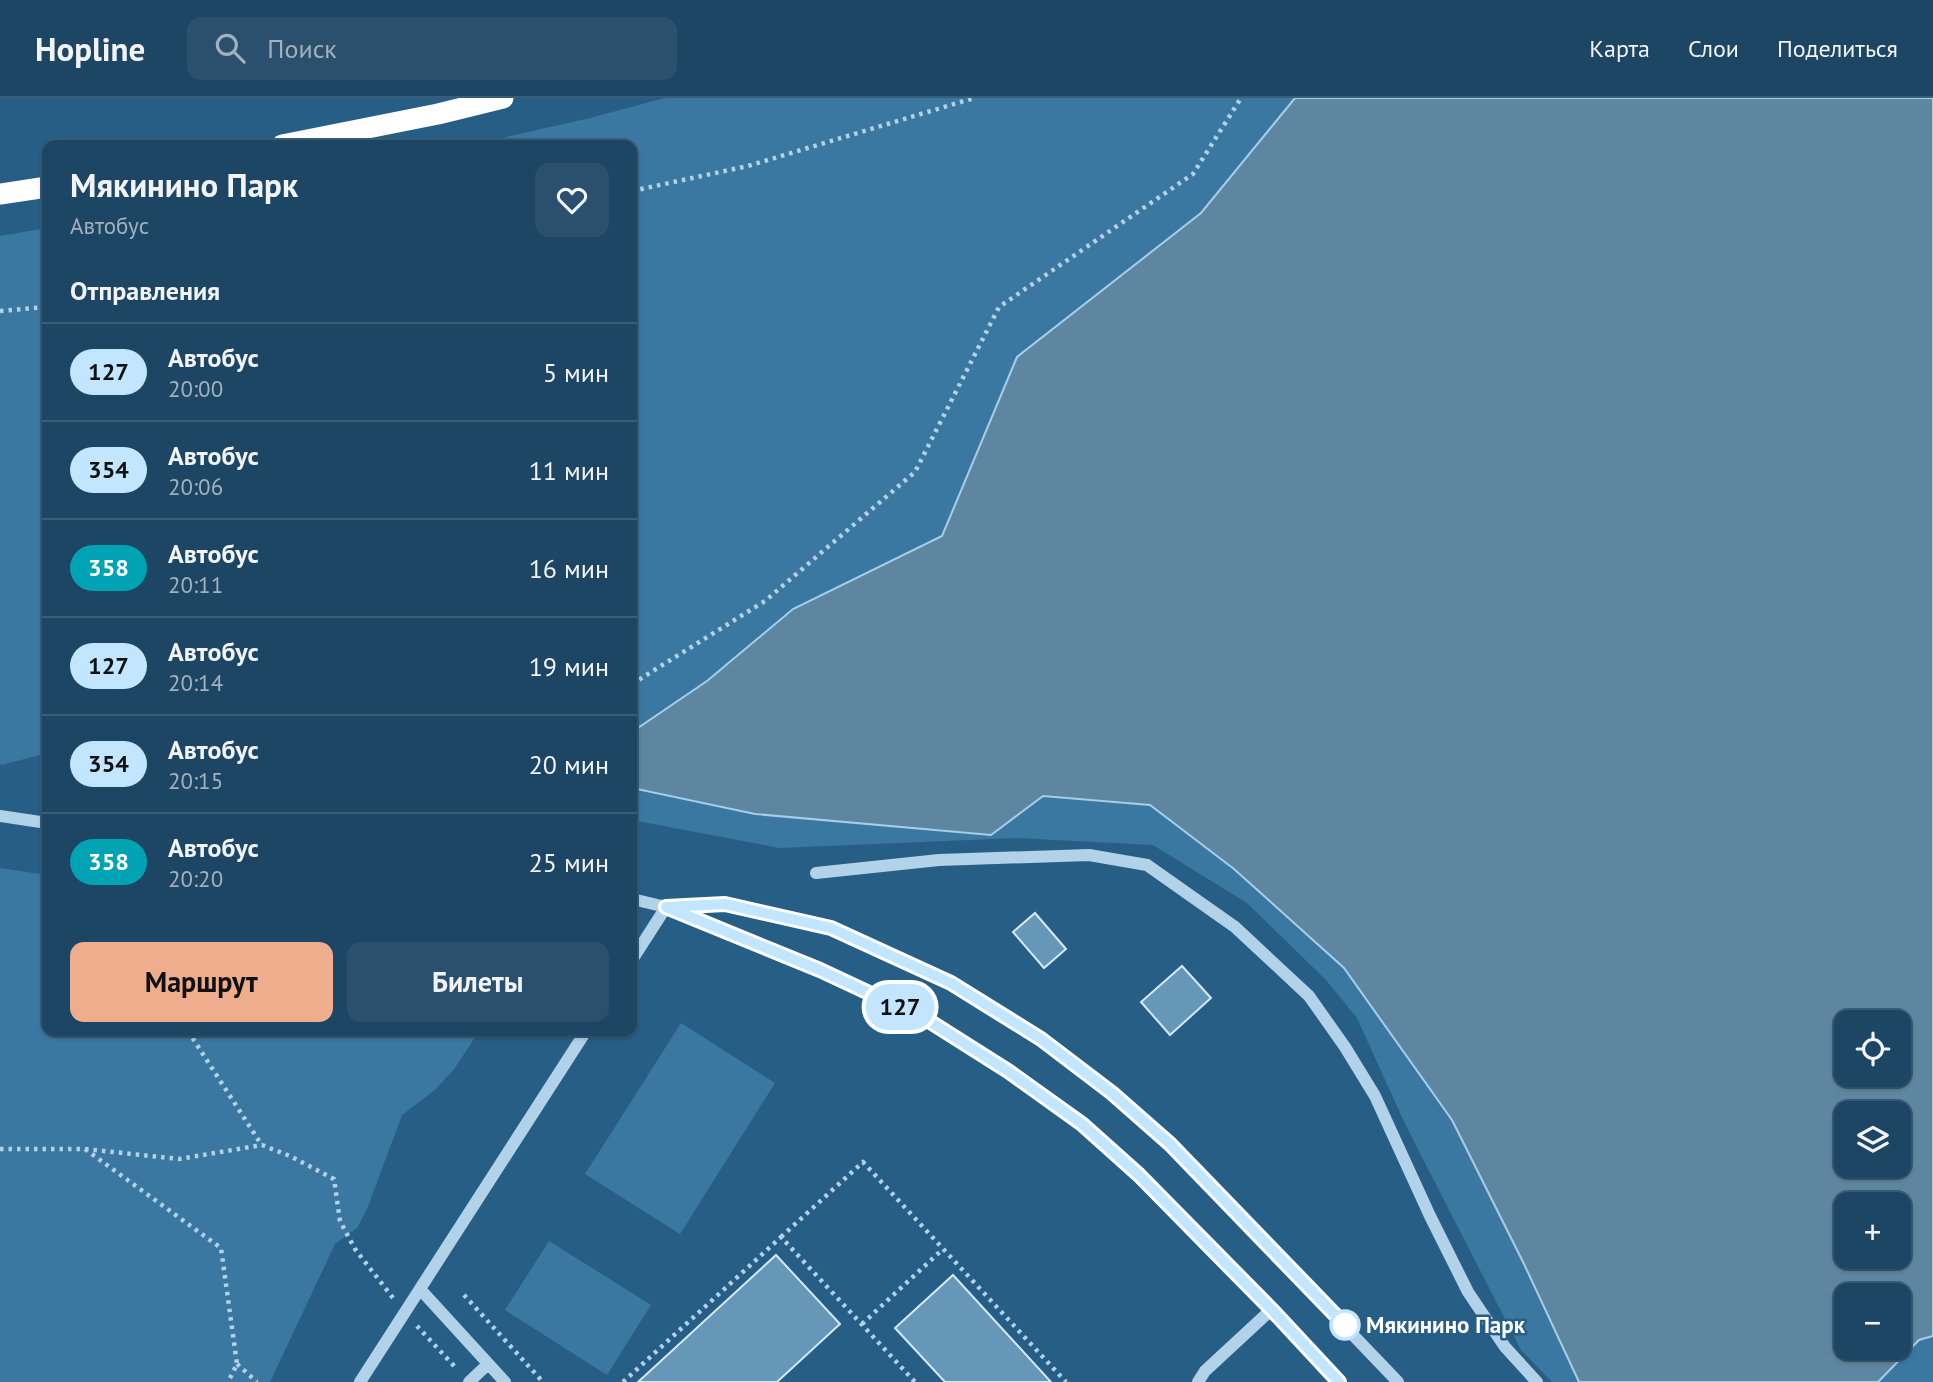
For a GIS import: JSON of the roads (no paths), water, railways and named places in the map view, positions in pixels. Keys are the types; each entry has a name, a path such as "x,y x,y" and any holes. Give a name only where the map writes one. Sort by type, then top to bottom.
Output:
{"highway":[{"path":"307,140 503,98"},
{"path":"0,194 42,188"}],"street":[{"path":"0,816 42,822"},
{"path":"816,873 939,860 1089,855 1147,865 1235,927 1271,958 1315,1005 1345,1046 1375,1096 1468,1292 1505,1347 1537,1382"},
{"path":"637,900 666,907 820,970 929,1021 1008,1071 1082,1124 1139,1175 1339,1382"},
{"path":"666,907 725,904 831,928 951,983 1041,1039 1112,1093 1170,1144 1398,1382"},
{"path":"637,952 666,907"},
{"path":"360,1382 583,1036"},
{"path":"420,1289 505,1382"},
{"path":"1198,1382 1205,1370 1272,1310"},
{"path":"465,1378 488,1364"}],"place":[{"name":"Мякинино Парк","path":"1345,1325"}]}
